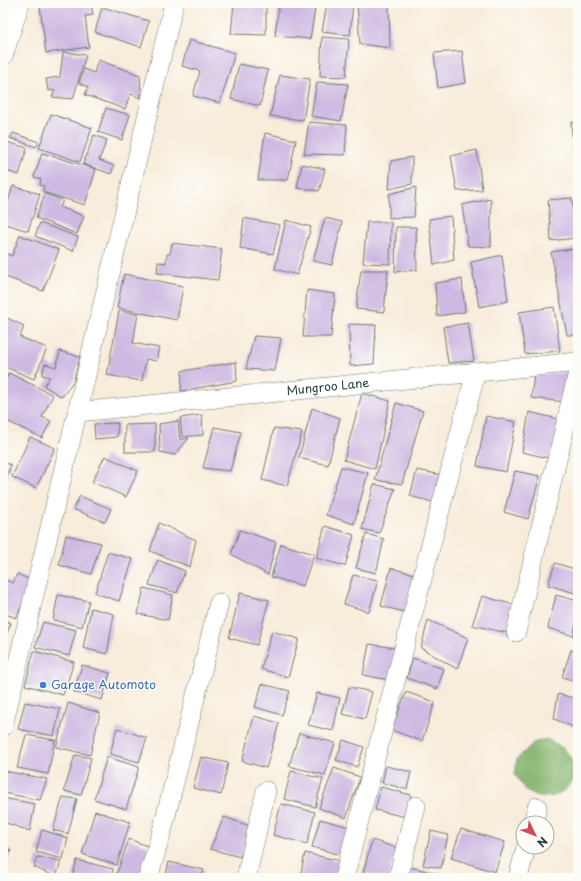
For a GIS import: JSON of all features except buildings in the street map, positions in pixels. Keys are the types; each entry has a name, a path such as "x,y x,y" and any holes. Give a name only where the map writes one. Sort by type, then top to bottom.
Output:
{"street":[{"path":"3,56 20,3"},
{"path":"3,726 174,3"},
{"name":"Mungroo Lane","path":"78,412 578,362"},
{"path":"344,878 476,372"},
{"path":"516,632 578,372"},
{"path":"148,878 162,831 219,602"},
{"path":"246,878 266,791"},
{"path":"398,878 416,806"},
{"path":"518,878 524,855"}],"green space":[{"path":"546,739 563,748 572,761 576,774 566,789 554,796 542,797 527,792 515,775 517,759 533,743"}],"place":[{"name":"Garage Automoto","path":"43,685"}]}
